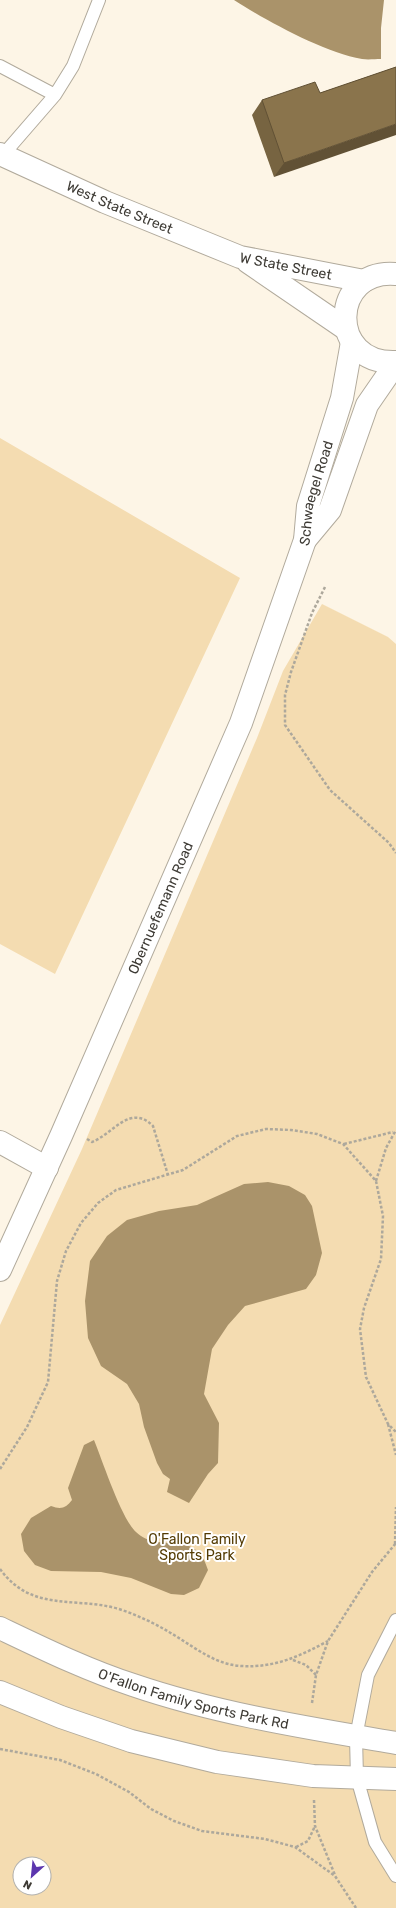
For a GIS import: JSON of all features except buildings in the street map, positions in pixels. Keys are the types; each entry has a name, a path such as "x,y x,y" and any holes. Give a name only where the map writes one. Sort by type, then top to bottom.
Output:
{"street":[{"name":"West State Street","path":"2,154 105,202 240,257"},
{"name":"W State Street","path":"240,257 385,272"},
{"name":"W State Street","path":"240,257 349,336 360,352 371,359 384,362 396,362"},
{"name":"Schwaegel Road","path":"305,540 308,506 342,398 349,336 345,311 351,294 385,272"},
{"name":"Schwaegel Road","path":"305,540 330,510 367,405 396,362"},
{"name":"Obernuefemann Road","path":"0,1270 47,1168 241,723 305,540"},
{"path":"0,1142 47,1168"},
{"name":"O'Fallon Family Sports Park Rd","path":"0,1628 66,1660 134,1685 219,1709 313,1729 396,1743"},
{"path":"0,1692 61,1717 131,1741 217,1762 313,1776 396,1779"}],"lane":[{"path":"2,154 55,95 74,66 99,0"},
{"path":"0,66 55,95"},
{"path":"396,1620 368,1675 356,1736 357,1778 375,1842 396,1876"}],"path":[{"path":"324,587 312,613 291,672 285,695 285,725 330,790 389,843 396,853"},
{"path":"86,1139 92,1142 100,1139 128,1119 137,1117 147,1120 153,1126 168,1175"},
{"path":"0,1469 27,1427 48,1382 57,1281 66,1251 81,1223 98,1203 116,1190 184,1170 237,1136 266,1129 291,1130 317,1134 343,1144 376,1181"},
{"path":"343,1144 395,1131"},
{"path":"395,1131 384,1153 376,1181 383,1216 381,1259 364,1308 360,1329 366,1377 388,1424 396,1455"},
{"path":"388,1424 396,1432"},
{"path":"313,1729 312,1700 316,1675 328,1641 372,1572 395,1544 396,1507"},
{"path":"0,1569 6,1577 25,1591 44,1600 95,1604 118,1609 140,1617 170,1632 195,1650 216,1660 240,1666 265,1666 292,1660 328,1641"},
{"path":"292,1660 306,1665 316,1675"},
{"path":"0,1748 60,1760 96,1774 130,1792 151,1809 174,1821 202,1831 265,1839 295,1848 335,1876"},
{"path":"313,1776 315,1826 335,1876 356,1908"},
{"path":"295,1848 308,1841 315,1826"}],"green space":[{"path":"0,438 240,578 55,974 0,944"},
{"name":"O'Fallon Family Sports Park","path":"322,604 388,637 396,644 396,1908 0,1908 0,1325 82,1149 257,738 283,671"}],"shaded area":[{"path":"234,0 384,0 381,28 381,59 362,59 330,50 296,35"},
{"path":"268,1182 289,1186 305,1195 312,1206 322,1253 316,1275 306,1289 245,1306 228,1325 212,1349 204,1394 219,1423 218,1463 208,1474 189,1503 167,1492 170,1479 163,1474 157,1463 144,1427 139,1404 127,1384 101,1366 88,1338 85,1301 90,1261 107,1236 127,1220 159,1211 197,1205 244,1184"},
{"path":"94,1440 118,1503 130,1525 136,1532 145,1538 156,1542 186,1545 195,1549 202,1557 208,1570 199,1588 184,1595 171,1594 131,1578 101,1572 51,1571 35,1565 24,1551 21,1534 31,1518 51,1506 60,1508 68,1505 72,1500 68,1488 84,1445"}]}
